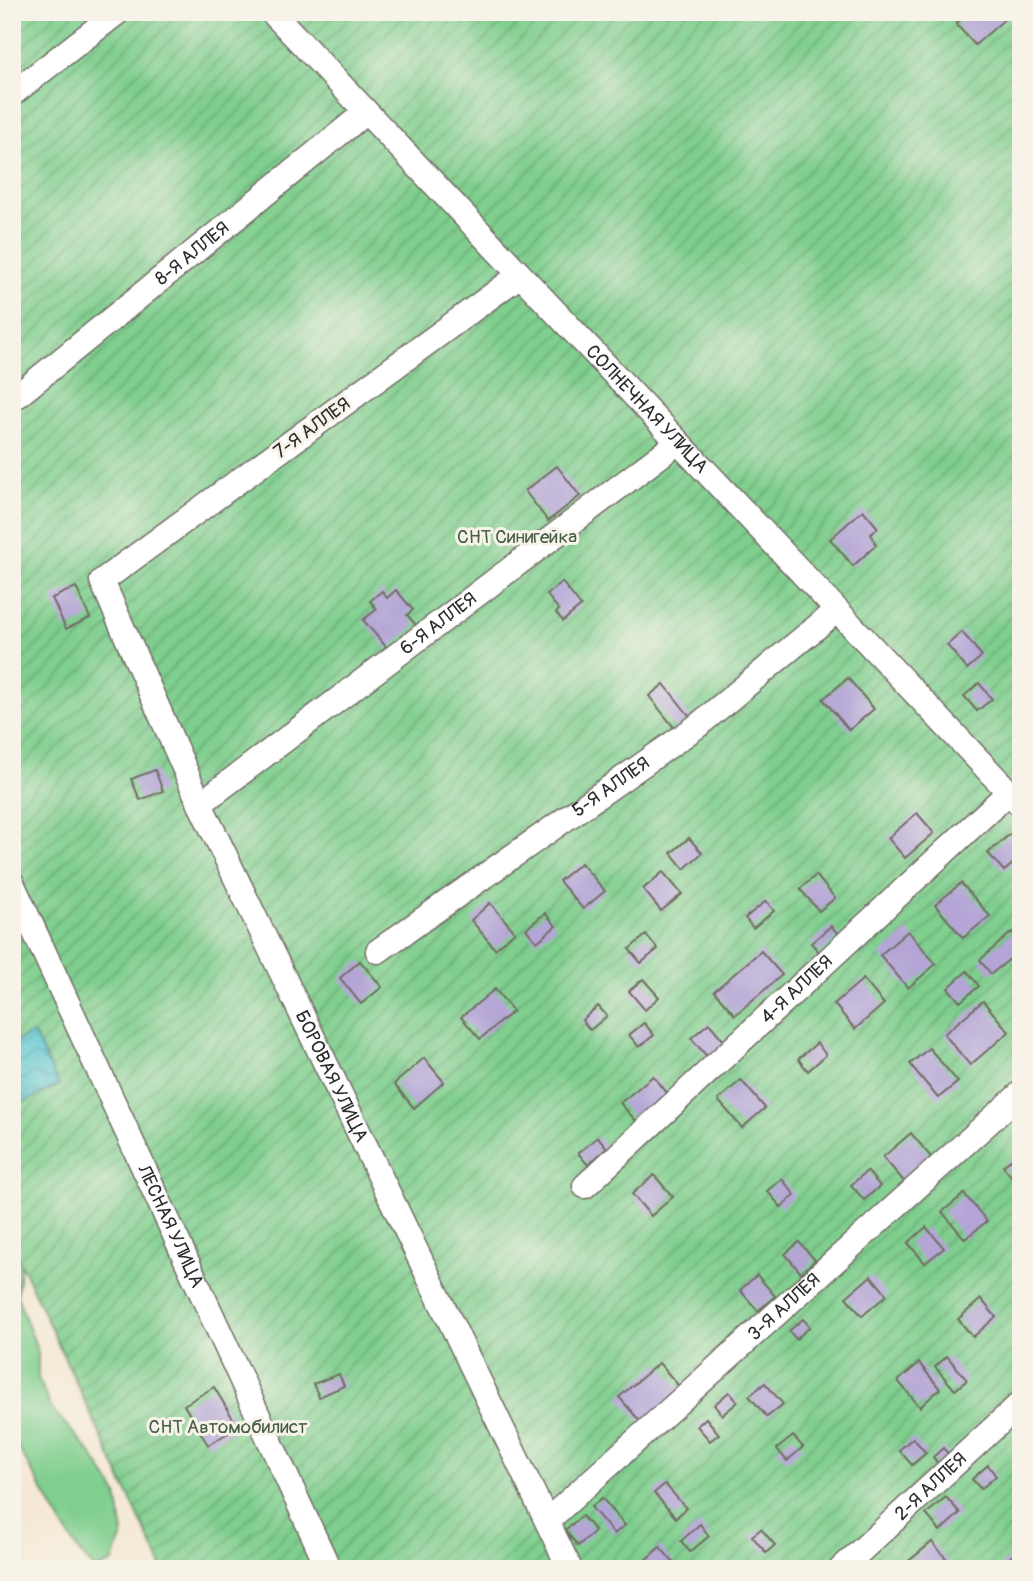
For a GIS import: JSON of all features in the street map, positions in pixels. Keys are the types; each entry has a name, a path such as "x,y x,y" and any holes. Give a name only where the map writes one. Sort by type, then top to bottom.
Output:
{"street":[{"path":"12,94 117,12"},
{"name":"СОЛНЕЧНАЯ УЛИЦА","path":"272,12 1015,798"},
{"name":"8-Я АЛЛЕЯ","path":"15,394 366,112"},
{"name":"7-Я АЛЛЕЯ","path":"102,581 520,275"},
{"name":"6-Я АЛЛЕЯ","path":"201,804 677,443"},
{"name":"БОРОВАЯ УЛИЦА","path":"102,581 201,804 570,1569"},
{"name":"5-Я АЛЛЕЯ","path":"378,951 696,727 836,611"},
{"name":"4-Я АЛЛЕЯ","path":"585,1186 1015,798"},
{"name":"ЛЕСНАЯ УЛИЦА","path":"12,883 329,1569"},
{"name":"3-Я АЛЛЕЯ","path":"548,1520 1021,1093"},
{"name":"2-Я АЛЛЕЯ","path":"841,1569 1021,1403"}],"green space":[{"name":"СНТ Синигейка","path":"12,12 1021,12 1021,1569 163,1569 12,1245"},
{"path":"12,1143 22,1253 17,1296 38,1352 38,1378 51,1408 91,1453 117,1494 123,1533 112,1563 95,1569 78,1551 12,1437"}],"water":[{"path":"33,1033 59,1085 16,1106 12,1098 12,1043"}],"building":[{"path":"969,12 1003,12 1007,17 975,45 956,24"},
{"path":"1021,54 1021,72 1012,62"},
{"path":"557,466 580,496 548,521 525,491"},
{"path":"863,510 878,528 871,534 876,545 853,566 830,539"},
{"path":"562,582 581,606 563,621 556,613 559,610 547,595"},
{"path":"76,587 90,618 66,629 52,598"},
{"path":"396,590 413,610 407,615 416,625 388,649 363,620 377,609 370,601 382,591 387,598"},
{"path":"962,632 982,656 967,669 947,645"},
{"path":"848,678 874,709 849,730 823,699"},
{"path":"979,683 992,699 977,711 964,696"},
{"path":"664,684 691,718 676,730 649,696"},
{"path":"155,770 163,791 140,800 131,779"},
{"path":"917,813 934,833 905,858 888,838"},
{"path":"1010,834 1021,846 1021,857 1004,871 988,853"},
{"path":"689,838 702,853 684,869 671,853"},
{"path":"581,863 605,891 583,909 559,881"},
{"path":"663,872 682,894 661,911 643,889"},
{"path":"816,875 835,898 819,911 800,889"},
{"path":"961,883 990,916 963,938 935,905"},
{"path":"766,901 774,911 753,928 745,918"},
{"path":"490,903 515,932 495,949 471,920"},
{"path":"545,913 556,926 537,942 526,929"},
{"path":"831,926 840,936 820,953 811,943"},
{"path":"908,931 936,964 908,988 880,955"},
{"path":"1012,932 1021,942 1021,950 991,974 980,960"},
{"path":"646,935 658,949 641,963 629,949"},
{"path":"761,951 782,975 735,1015 714,991"},
{"path":"360,961 382,987 361,1004 340,978"},
{"path":"967,971 979,986 960,1002 948,988"},
{"path":"643,979 659,997 645,1010 629,991"},
{"path":"863,979 884,1004 855,1029 834,1004"},
{"path":"495,989 513,1011 480,1039 461,1017"},
{"path":"983,1001 1009,1032 970,1065 944,1034"},
{"path":"598,1006 607,1016 590,1030 582,1020"},
{"path":"644,1023 654,1035 639,1047 629,1035"},
{"path":"709,1023 728,1046 711,1061 691,1038"},
{"path":"817,1043 826,1055 808,1071 798,1059"},
{"path":"929,1048 958,1082 938,1098 910,1064"},
{"path":"424,1058 444,1082 414,1108 394,1084"},
{"path":"653,1076 669,1095 637,1122 620,1103"},
{"path":"741,1080 765,1108 742,1128 718,1100"},
{"path":"911,1133 935,1162 907,1185 883,1157"},
{"path":"598,1137 607,1148 588,1165 578,1153"},
{"path":"1021,1152 1021,1174 1014,1180 1003,1166"},
{"path":"867,1171 880,1186 864,1200 851,1185"},
{"path":"654,1175 673,1197 651,1216 632,1194"},
{"path":"782,1179 795,1195 781,1207 767,1191"},
{"path":"964,1194 987,1221 965,1239 942,1212"},
{"path":"926,1227 944,1248 925,1263 908,1243"},
{"path":"799,1242 815,1260 801,1273 785,1254"},
{"path":"757,1275 775,1296 758,1311 740,1290"},
{"path":"871,1276 887,1295 862,1316 846,1297"},
{"path":"981,1299 996,1317 973,1337 958,1319"},
{"path":"803,1319 810,1327 796,1339 789,1331"},
{"path":"947,1356 967,1380 955,1390 935,1367"},
{"path":"659,1363 684,1392 644,1426 619,1397"},
{"path":"919,1363 940,1389 920,1407 898,1381"},
{"path":"339,1374 344,1386 319,1397 313,1384"},
{"path":"765,1383 783,1404 767,1417 749,1396"},
{"path":"214,1387 238,1427 208,1445 184,1405"},
{"path":"729,1392 738,1402 722,1415 714,1405"},
{"path":"706,1418 719,1434 710,1441 697,1426"},
{"path":"793,1436 803,1447 787,1461 777,1449"},
{"path":"913,1438 926,1453 912,1465 899,1450"},
{"path":"943,1448 951,1457 940,1466 933,1457"},
{"path":"988,1465 996,1476 981,1489 972,1479"},
{"path":"665,1484 686,1508 676,1518 654,1493"},
{"path":"946,1497 960,1513 940,1531 926,1514"},
{"path":"602,1498 625,1525 614,1534 591,1507"},
{"path":"582,1516 595,1531 578,1546 565,1530"},
{"path":"700,1524 709,1536 690,1552 681,1541"},
{"path":"761,1529 775,1545 766,1553 752,1536"},
{"path":"932,1542 955,1569 907,1569 904,1565"},
{"path":"660,1547 679,1569 635,1569"},
{"path":"1012,1556 1019,1565 1016,1569 997,1569"}],"park label":[{"name":"СНТ Автомобилист","path":"228,1427"}]}
